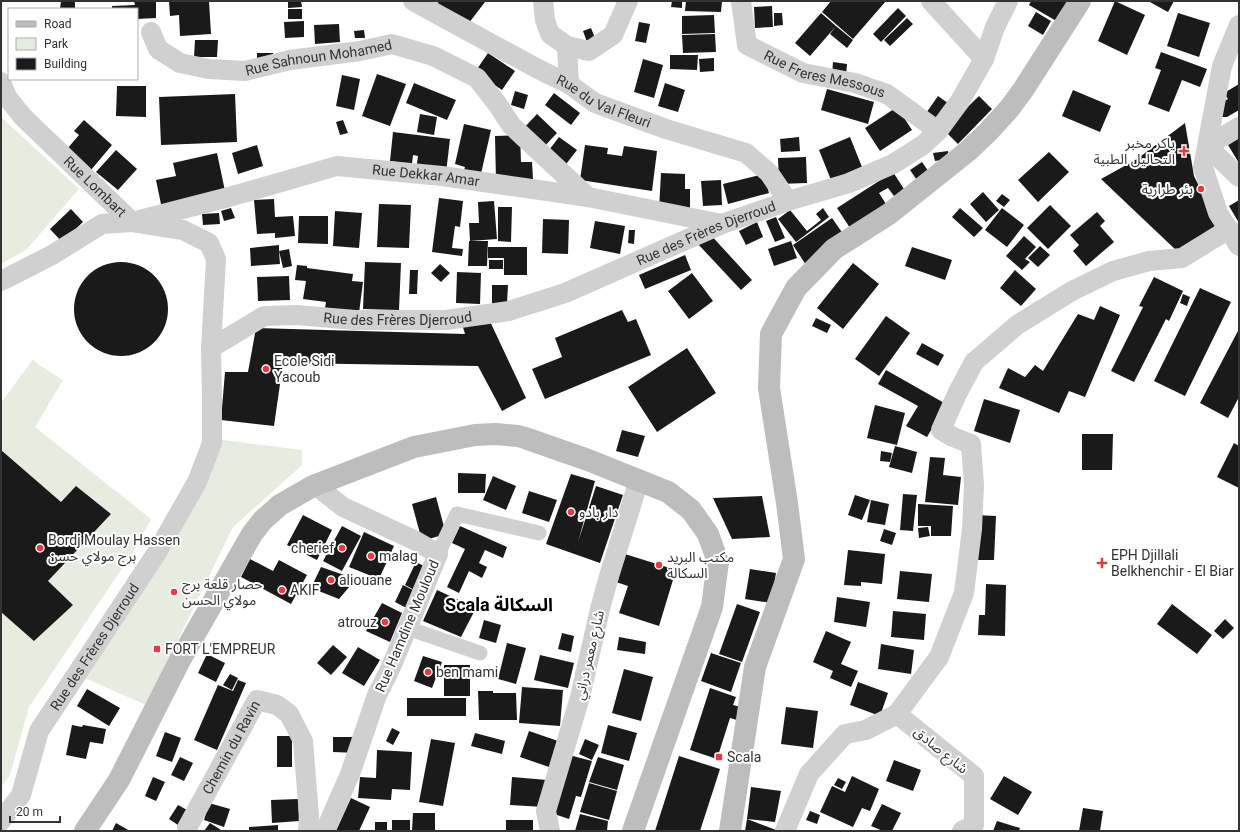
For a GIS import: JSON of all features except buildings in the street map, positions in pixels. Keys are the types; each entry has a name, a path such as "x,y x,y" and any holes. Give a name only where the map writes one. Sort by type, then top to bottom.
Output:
{"main road":[{"path":"730,831 754,667 794,559 769,388 772,334 796,288 834,249 889,214 968,151 987,133 1009,109 1023,90 1080,1"},
{"path":"84,831 119,780 180,660 252,534 263,520 280,506 313,486 414,447 475,435 495,434 518,436 588,460 668,492 691,510 708,534 718,562 712,607 633,831"}],"street":[{"name":"Rue du Val Fleuri","path":"413,1 538,70 569,84 595,103 666,129 746,153 769,173 788,201"},
{"path":"543,1 545,20 550,34 567,46 589,51 613,35 628,1"},
{"name":"Rue Freres Messous","path":"741,1 747,45 803,73 855,83 887,94 938,131"},
{"path":"930,1 984,59"},
{"name":"Rue des Frères Djerroud","path":"1,821 21,795 39,731 156,554 197,482 212,443 211,348 264,316 297,315 355,320 446,320 509,311 565,293 722,224 788,201 849,183 893,164 923,145 938,131 960,101 984,59 995,27 1008,1"},
{"path":"784,831 809,774 845,734 866,730 897,714 939,657 964,594 972,529 974,485 970,444 941,430 974,362 1017,325 1072,291 1112,271 1149,261 1182,258 1234,238 1218,213 1203,167 1222,66 1239,25"},
{"name":"Rue Sahnoun Mohamed","path":"151,32 158,49 164,53 180,63 209,69 244,71 290,60 360,51 392,44 433,56 477,78 511,125 588,197"},
{"path":"567,46 569,84"},
{"name":"Rue Lombart","path":"1,82 7,98 23,117 132,222 183,230 208,243 216,259 211,348"},
{"path":"1207,146 1239,127"},
{"path":"1207,146 1239,177"},
{"name":"Rue Dekkar Amar","path":"132,222 229,197 337,166 442,176 588,197 722,224"},
{"path":"1,281 52,256 102,224 132,222"},
{"name":"شارع معمر دراني","path":"550,831 546,811 580,697 606,586 639,480"},
{"name":"Rue Hamdine Mouloud","path":"313,486 319,488 343,507 416,541 438,554 391,667 377,695 350,774 325,831"},
{"path":"438,554 456,514 539,533"},
{"path":"407,628 480,653"},
{"name":"Chemin du Ravin","path":"187,828 257,700 277,705 289,714 303,740 309,816 308,831"},
{"name":"شارع صادق","path":"897,714 974,776 974,825 962,831"}],"green space":[{"path":"1,117 79,189 26,250 1,264"},
{"path":"33,359 38,364 63,380 35,427 151,519 143,534 145,534 29,707 10,775 1,787 1,612 48,581 111,514 76,486 61,502 1,450 1,403"},
{"path":"215,439 302,450 302,465 233,527 146,705 78,675"}],"place":[{"name":"ياكر مخبر التحاليل الطبية","path":"1184,151"},
{"name":"بئر طرارية","path":"1201,189"},
{"name":"Ecole Sidi Yacoub","path":"266,369"},
{"name":"دار بادو","path":"571,512"},
{"name":"Bordj Moulay Hassen برج مولاي حسن","path":"40,548"},
{"name":"cherief","path":"342,548"},
{"name":"malag","path":"371,556"},
{"name":"EPH Djillali Belkhenchir - El Biar","path":"1102,563"},
{"name":"مكتب البريد السكالة","path":"659,565"},
{"name":"aliouane","path":"331,580"},
{"name":"AKIF","path":"282,590"},
{"name":"حصار قلعة برج مولاي الحسن","path":"174,592"},
{"name":"atrouz","path":"385,622"},
{"name":"FORT L'EMPREUR","path":"157,649"},
{"name":"ben mami","path":"428,672"},
{"name":"Scala","path":"719,757"}],"district":[{"name":"Scala السكالة","path":"499,605"}]}
